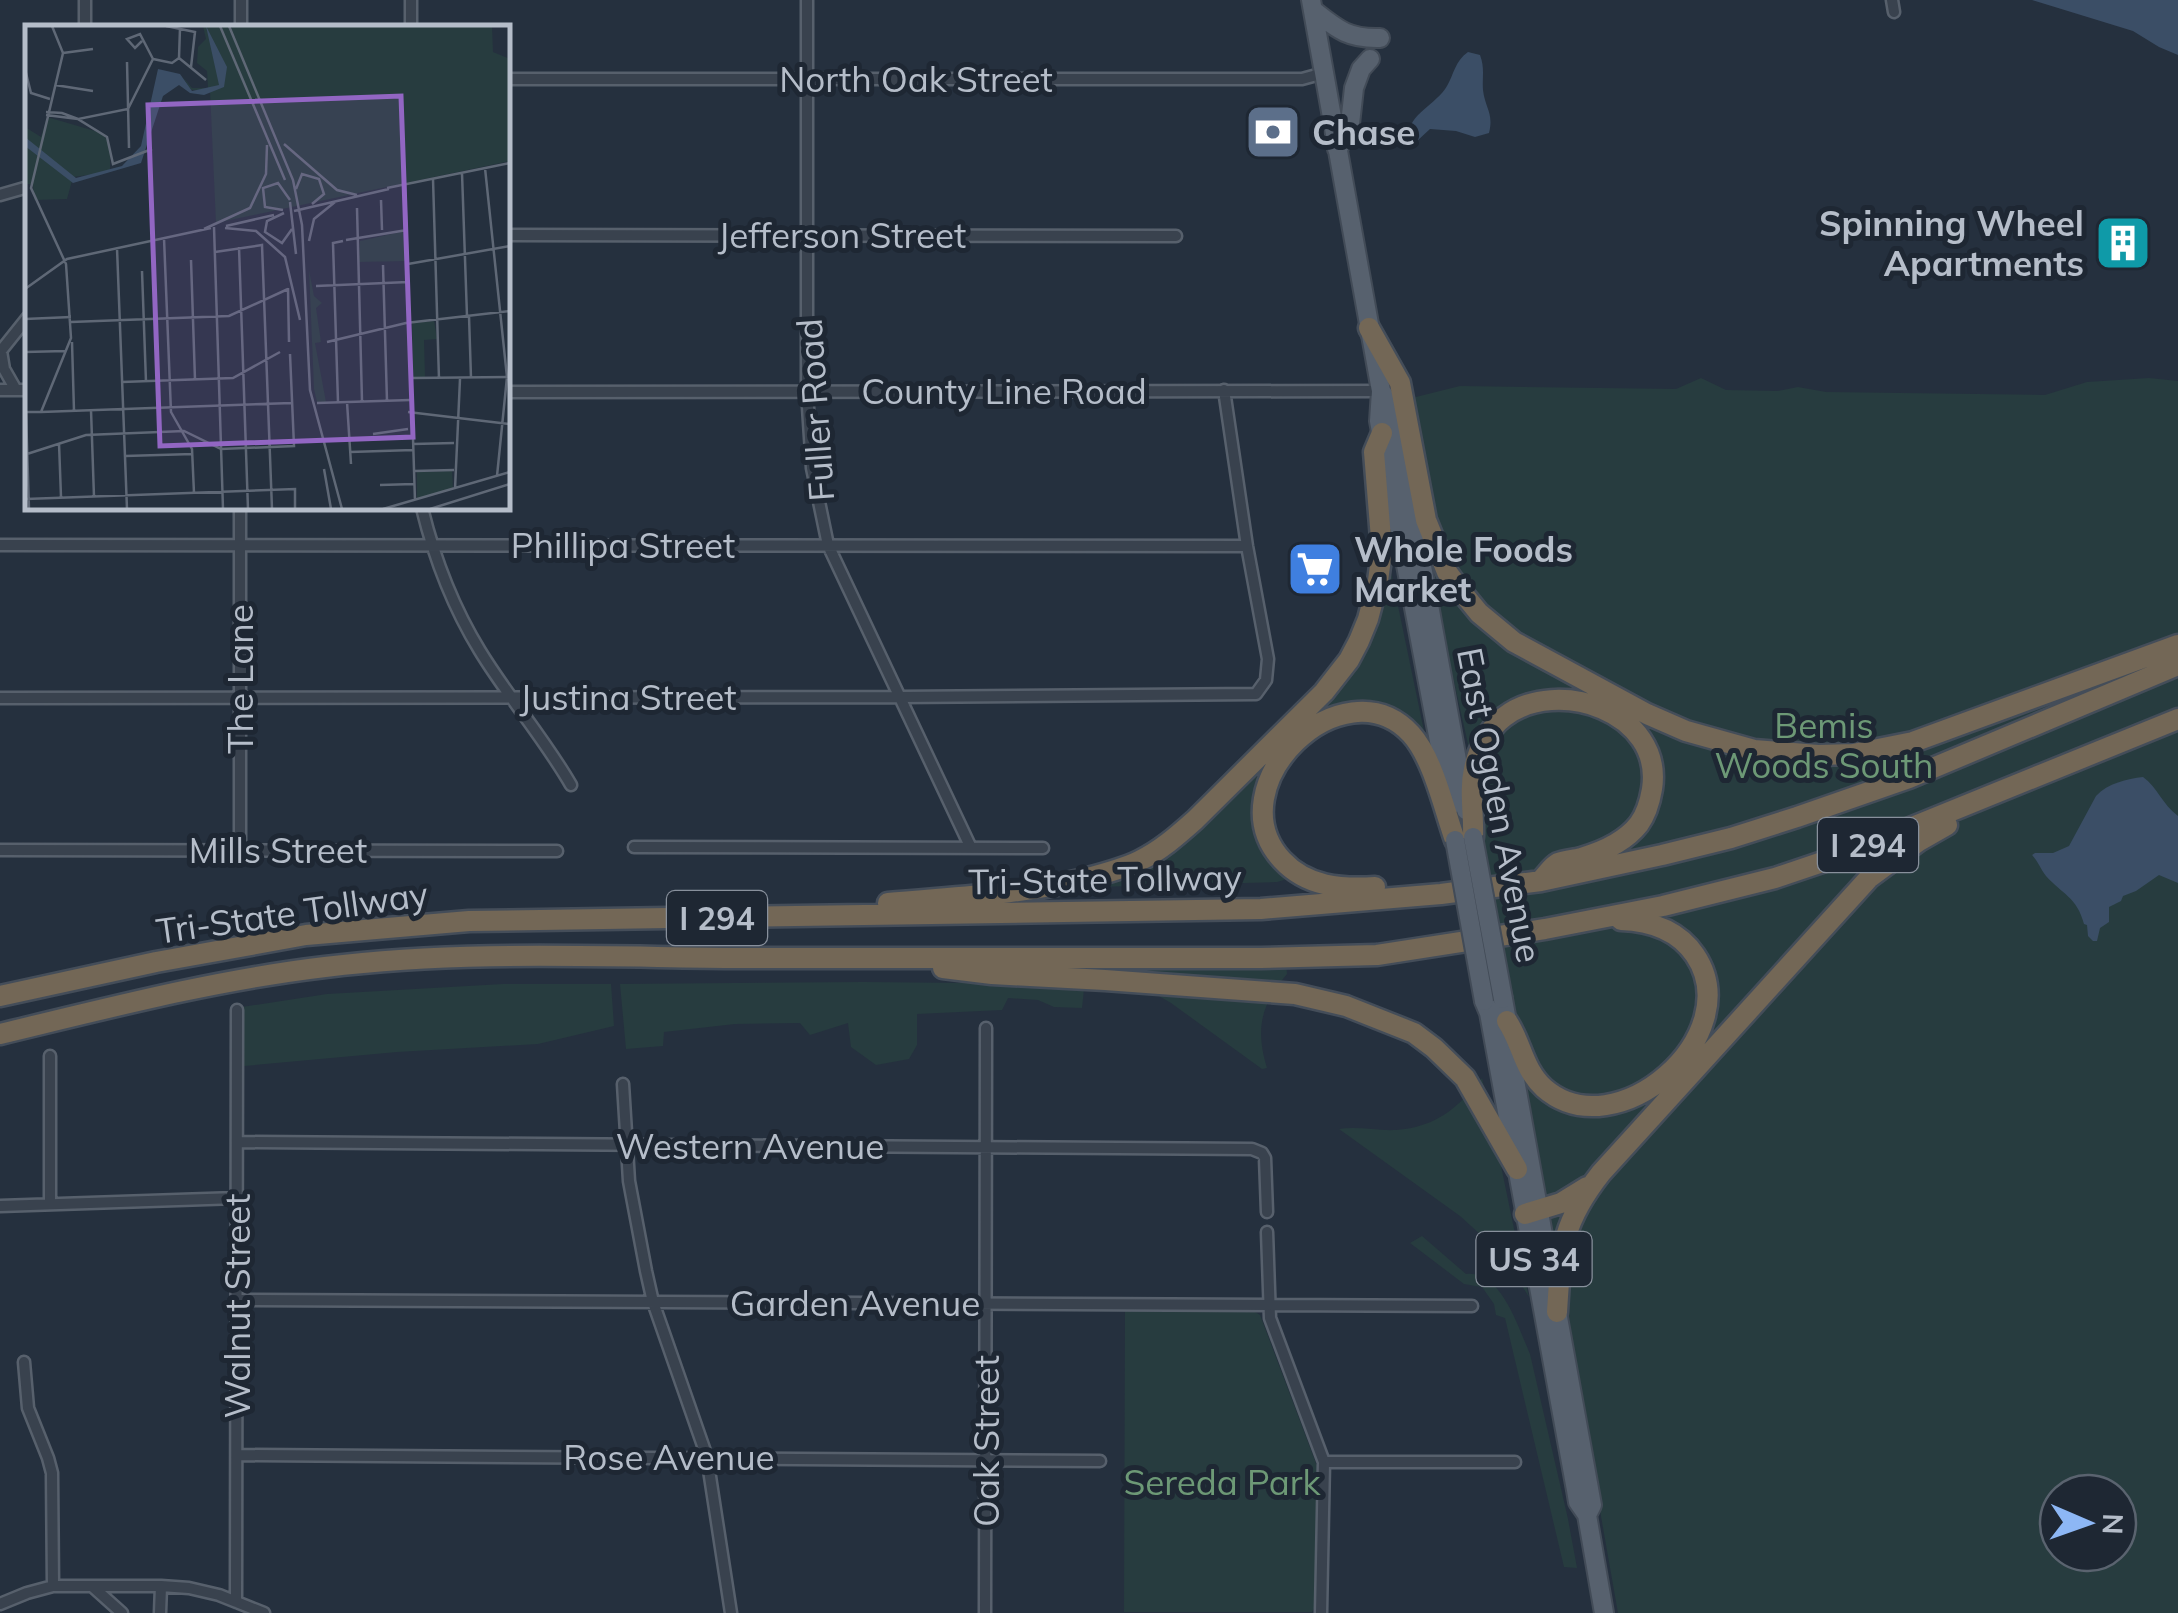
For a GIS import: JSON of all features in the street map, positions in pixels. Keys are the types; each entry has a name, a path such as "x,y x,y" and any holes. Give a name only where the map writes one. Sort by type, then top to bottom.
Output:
{"highway":[{"path":"1369,328 1400,383 1432,541 1461,592 1514,642 1686,731 1754,750 1853,754 1913,742 2178,645"},
{"path":"772,917 798,910 1040,889 1137,862 1174,840 1324,692 1360,641 1378,581 1382,551 1374,452 1382,433"},
{"name":"Tri-State Tollway","path":"0,996 306,935 469,922 1261,909 1540,881 1662,855 1797,818 1909,778 2178,665"},
{"path":"1464,839 1474,813 1474,769 1489,733 1500,719 1528,704 1563,701 1592,705 1617,715 1641,738 1652,763 1654,779 1647,810 1640,823 1620,841 1602,851 1557,864 1540,881"},
{"path":"1440,894 1404,884 1360,888 1323,885 1294,871 1276,852 1265,832 1262,804 1266,788 1280,759 1316,726 1336,715 1378,714 1408,731 1420,745 1464,839"},
{"name":"Tri-State Tollway","path":"0,1034 238,980 403,959 1377,955 1663,906 1775,878 1846,854 2178,719"},
{"path":"1557,1312 1562,1243 1578,1204 1638,1130 1869,878 1919,841 2014,785"},
{"path":"1508,1021 1517,1034 1527,1067 1543,1088 1567,1102 1595,1107 1630,1098 1667,1074 1684,1057 1704,1024 1709,994 1706,977 1691,949 1666,929 1616,920 1545,928"},
{"path":"862,959 992,974 1295,994 1346,1006 1414,1034 1434,1048 1465,1078 1517,1168"},
{"path":"1532,1213 1562,1202 1593,1183"}],"main road":[{"path":"1312,5 1340,32 1360,39 1380,38"},
{"name":"East Ogden Avenue","path":"1312,5 1381,391 1379,421 1452,810 1464,839 1494,1000"},
{"path":"1337,149 1349,133 1354,88 1361,69 1370,59"},
{"name":"East Ogden Avenue","path":"1381,391 1394,411 1467,814 1464,839"},
{"name":"US 34","path":"1494,1000 1508,1021 1532,1213 1576,1490 1578,1502 1587,1515 1604,1613"},
{"name":"US 34","path":"1494,1000 1489,1014 1517,1168 1557,1312 1592,1505 1587,1515"}],"street":[{"name":"Fuller Road","path":"807,0 806,392 812,468 828,545 971,848"},
{"name":"North Oak Street","path":"510,79 1304,79 1324,72"},
{"path":"0,195 25,189"},
{"name":"Jefferson Street","path":"510,235 1176,236"},
{"path":"22,390 4,369 0,352 25,321"},
{"path":"0,390 22,390"},
{"path":"1224,390 1247,546"},
{"name":"County Line Road","path":"510,392 1381,391"},
{"name":"The Lane","path":"240,510 240,850"},
{"path":"423,510 461,617 571,785"},
{"name":"Phillipa Street","path":"0,545 1247,546"},
{"name":"Justina Street","path":"0,698 1256,694 1266,680 1268,659 1247,546"},
{"path":"634,847 1044,848"},
{"name":"Mills Street","path":"0,850 557,851"},
{"name":"Walnut Street","path":"236,1010 236,1602"},
{"name":"Oak Street","path":"985,1613 986,1028"},
{"path":"50,1056 50,1204"},
{"path":"623,1084 629,1181 653,1302 706,1457 731,1613"},
{"name":"Western Avenue","path":"237,1142 1252,1149 1262,1153 1266,1165 1267,1212"},
{"path":"0,1206 237,1198"},
{"path":"1267,1232 1270,1318 1324,1462 1321,1613"},
{"name":"Garden Avenue","path":"237,1300 1472,1306"},
{"path":"24,1362 28,1408 52,1473 53,1586"},
{"name":"Rose Avenue","path":"237,1455 1100,1461"},
{"path":"1324,1462 1515,1462"},
{"path":"0,1604 53,1586 161,1586 207,1592 264,1613"},
{"path":"92,1586 122,1613"},
{"path":"160,1613 161,1586"}],"green space":[{"name":"Bemis Woods South","path":"1701,378 1726,390 1778,391 1798,387 1826,392 2045,395 2087,382 2149,378 2178,381 2178,1613 1618,1613 1468,744 1432,564 1412,398 1460,386 1676,389"},
{"path":"1388,565 1424,731 1408,715 1389,706 1355,700 1330,708 1325,703"},
{"path":"1259,774 1252,806 1253,832 1264,855 1287,879 1095,887 1161,853"},
{"path":"1079,962 1286,962 1287,974 1271,996 1261,1029 1267,1068 1262,1069 1171,1003 1119,973"},
{"path":"503,984 611,984 614,1026 538,1044 244,1066 242,1007 327,994"},
{"path":"620,984 1065,984 1084,989 1082,1008 1008,998 1002,1010 917,1014 917,1045 909,1059 876,1065 851,1047 848,1023 810,1035 800,1023 735,1024 664,1032 663,1046 626,1049"},
{"path":"1482,1078 1529,1297 1503,1255 1460,1216 1339,1129 1396,1130 1423,1125 1455,1107"},
{"path":"1422,1236 1466,1274 1489,1281 1514,1316 1530,1354 1577,1568 1564,1567 1505,1318 1496,1315 1494,1304 1482,1287 1464,1284 1410,1243"},
{"name":"Sereda Park","path":"1125,1311 1260,1315 1317,1466 1316,1604 1312,1612 1124,1612"}],"water":[{"path":"2032,0 2178,0 2178,55 2133,31"},
{"path":"1468,52 1480,55 1482,60 1489,133 1475,137 1430,129 1417,141 1408,137 1413,122 1442,93"},
{"path":"2143,777 2178,816 2178,883 2159,875 2123,896 2109,907 2109,922 2100,928 2097,941 2093,941 2077,908 2032,855 2053,853 2069,846 2096,796 2124,780"}],"place":[{"name":"Chase","path":"1273,132"},
{"name":"Spinning Wheel Apartments","path":"2123,243"},
{"name":"Whole Foods Market","path":"1315,569"}]}
